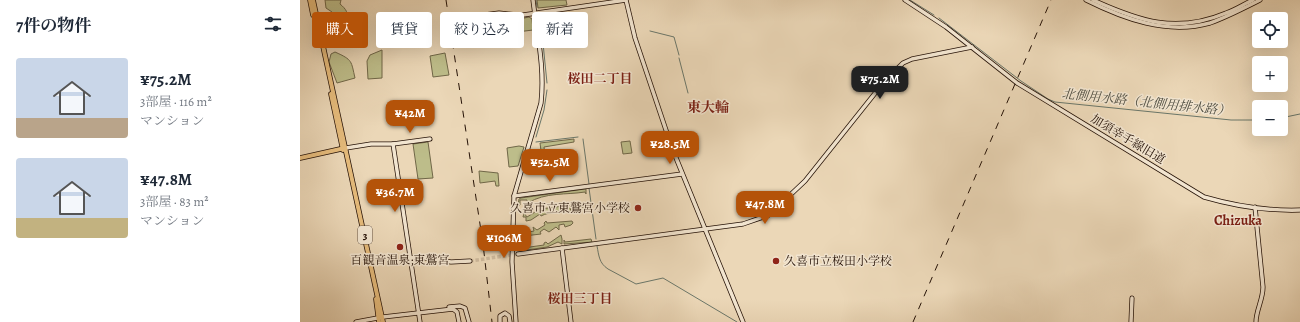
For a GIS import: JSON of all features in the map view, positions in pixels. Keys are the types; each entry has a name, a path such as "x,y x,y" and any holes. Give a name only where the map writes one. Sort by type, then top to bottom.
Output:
{"main road":[{"name":"3","path":"310,0 344,149"},
{"name":"3","path":"313,0 380,319 383,322"},
{"path":"300,158 344,149"}],"street":[{"path":"533,0 534,12"},
{"path":"541,12 626,0 635,38 682,174 743,322"},
{"name":"加須幸手線旧道","path":"905,0 946,27 1018,83 1204,197 1232,204 1278,210 1300,210"},
{"path":"1086,0 1114,13 1143,23 1180,27 1214,21 1260,0"},
{"path":"1093,0 1141,20 1171,24 1186,24 1210,19 1253,0"},
{"path":"524,15 532,13"},
{"path":"518,254 743,224 772,213 806,181 884,82 903,63 912,59 972,47"},
{"path":"516,322 512,262 514,196 540,103 542,68 539,48"},
{"path":"344,149 371,144 393,144 430,139"},
{"path":"393,144 420,322"},
{"path":"514,196 682,174"},
{"path":"1255,207 1263,287 1263,296 1257,308 1256,322"},
{"path":"562,248 571,322"},
{"path":"410,258 419,257 450,262 470,261"},
{"path":"1131,322 1132,298"},
{"path":"418,312 454,306 463,307 467,310 469,322"},
{"path":"356,322 418,312 453,309 457,312 460,322"},
{"path":"500,322 500,316 504,313 510,316 510,322"}],"green space":[{"path":"325,0 341,0 340,4 346,12 332,12 326,8"},
{"path":"537,0 566,0 567,5 538,8"},
{"path":"529,17 532,19 532,30 524,31 524,18"},
{"path":"382,50 382,78 368,79 367,61 370,55"},
{"path":"335,52 348,59 353,68 355,78 337,83 329,62 331,54"},
{"path":"445,53 449,75 433,77 430,56"},
{"path":"574,139 574,142 544,147 546,165 543,166 540,143"},
{"path":"630,141 632,153 623,154 621,142"},
{"path":"428,142 433,178 418,179 413,144"},
{"path":"519,146 524,147 518,166 509,167 507,148"},
{"path":"479,171 498,173 499,186 496,186 495,181 480,183"},
{"path":"586,189 586,194 585,192 549,195 535,199 528,203 527,200 520,200 520,205 518,205 519,199 521,198"},
{"path":"587,203 587,207 570,208 571,211 544,214 541,216 540,214 531,220 526,221 526,217 523,217 524,213 527,217 540,209"},
{"path":"546,221 547,223 572,221 573,223 565,227 564,224 559,225 559,230 556,227 549,232 544,229 540,232 541,234 524,236 524,233 534,231 533,227 537,230 545,225 544,223"},
{"path":"561,235 562,244 558,242 547,247 520,251 520,248 516,249 516,242 521,241 523,248 544,245 544,243 546,242 548,244"},
{"path":"591,239 592,242 564,244 564,240 565,242"}],"waterway":[{"path":"536,0 537,7"},
{"name":"北側用水路（北側用排水路）","path":"910,0 934,15"},
{"name":"北側用水路（北側用排水路）","path":"939,18 1021,81 1055,102 1231,120 1252,120"},
{"path":"650,31 674,37 679,55"},
{"path":"544,48 547,83"},
{"path":"679,58 688,93"},
{"path":"536,137 544,110 547,90"},
{"name":"北側用水路（北側用排水路）","path":"1288,117 1300,114"},
{"path":"536,142 578,137"},
{"path":"583,139 589,184"},
{"path":"589,188 596,239"},
{"path":"597,246 601,262 608,269 636,284 663,278 737,322"}],"tunnel":[{"path":"470,261 518,254"}],"railway":[{"path":"446,0 483,244 492,322"},
{"path":"913,322 1051,0"}],"place":[{"name":"久喜市立東鷲宮小学校","path":"638,208"},
{"name":"百観音温泉;東鷲宮","path":"400,247"},
{"name":"久喜市立桜田小学校","path":"776,261"}],"district":[{"name":"桜田二丁目","path":"600,78"},
{"name":"東大輪","path":"708,107"},
{"name":"Chizuka","path":"1238,220"},
{"name":"桜田三丁目","path":"580,298"}]}
